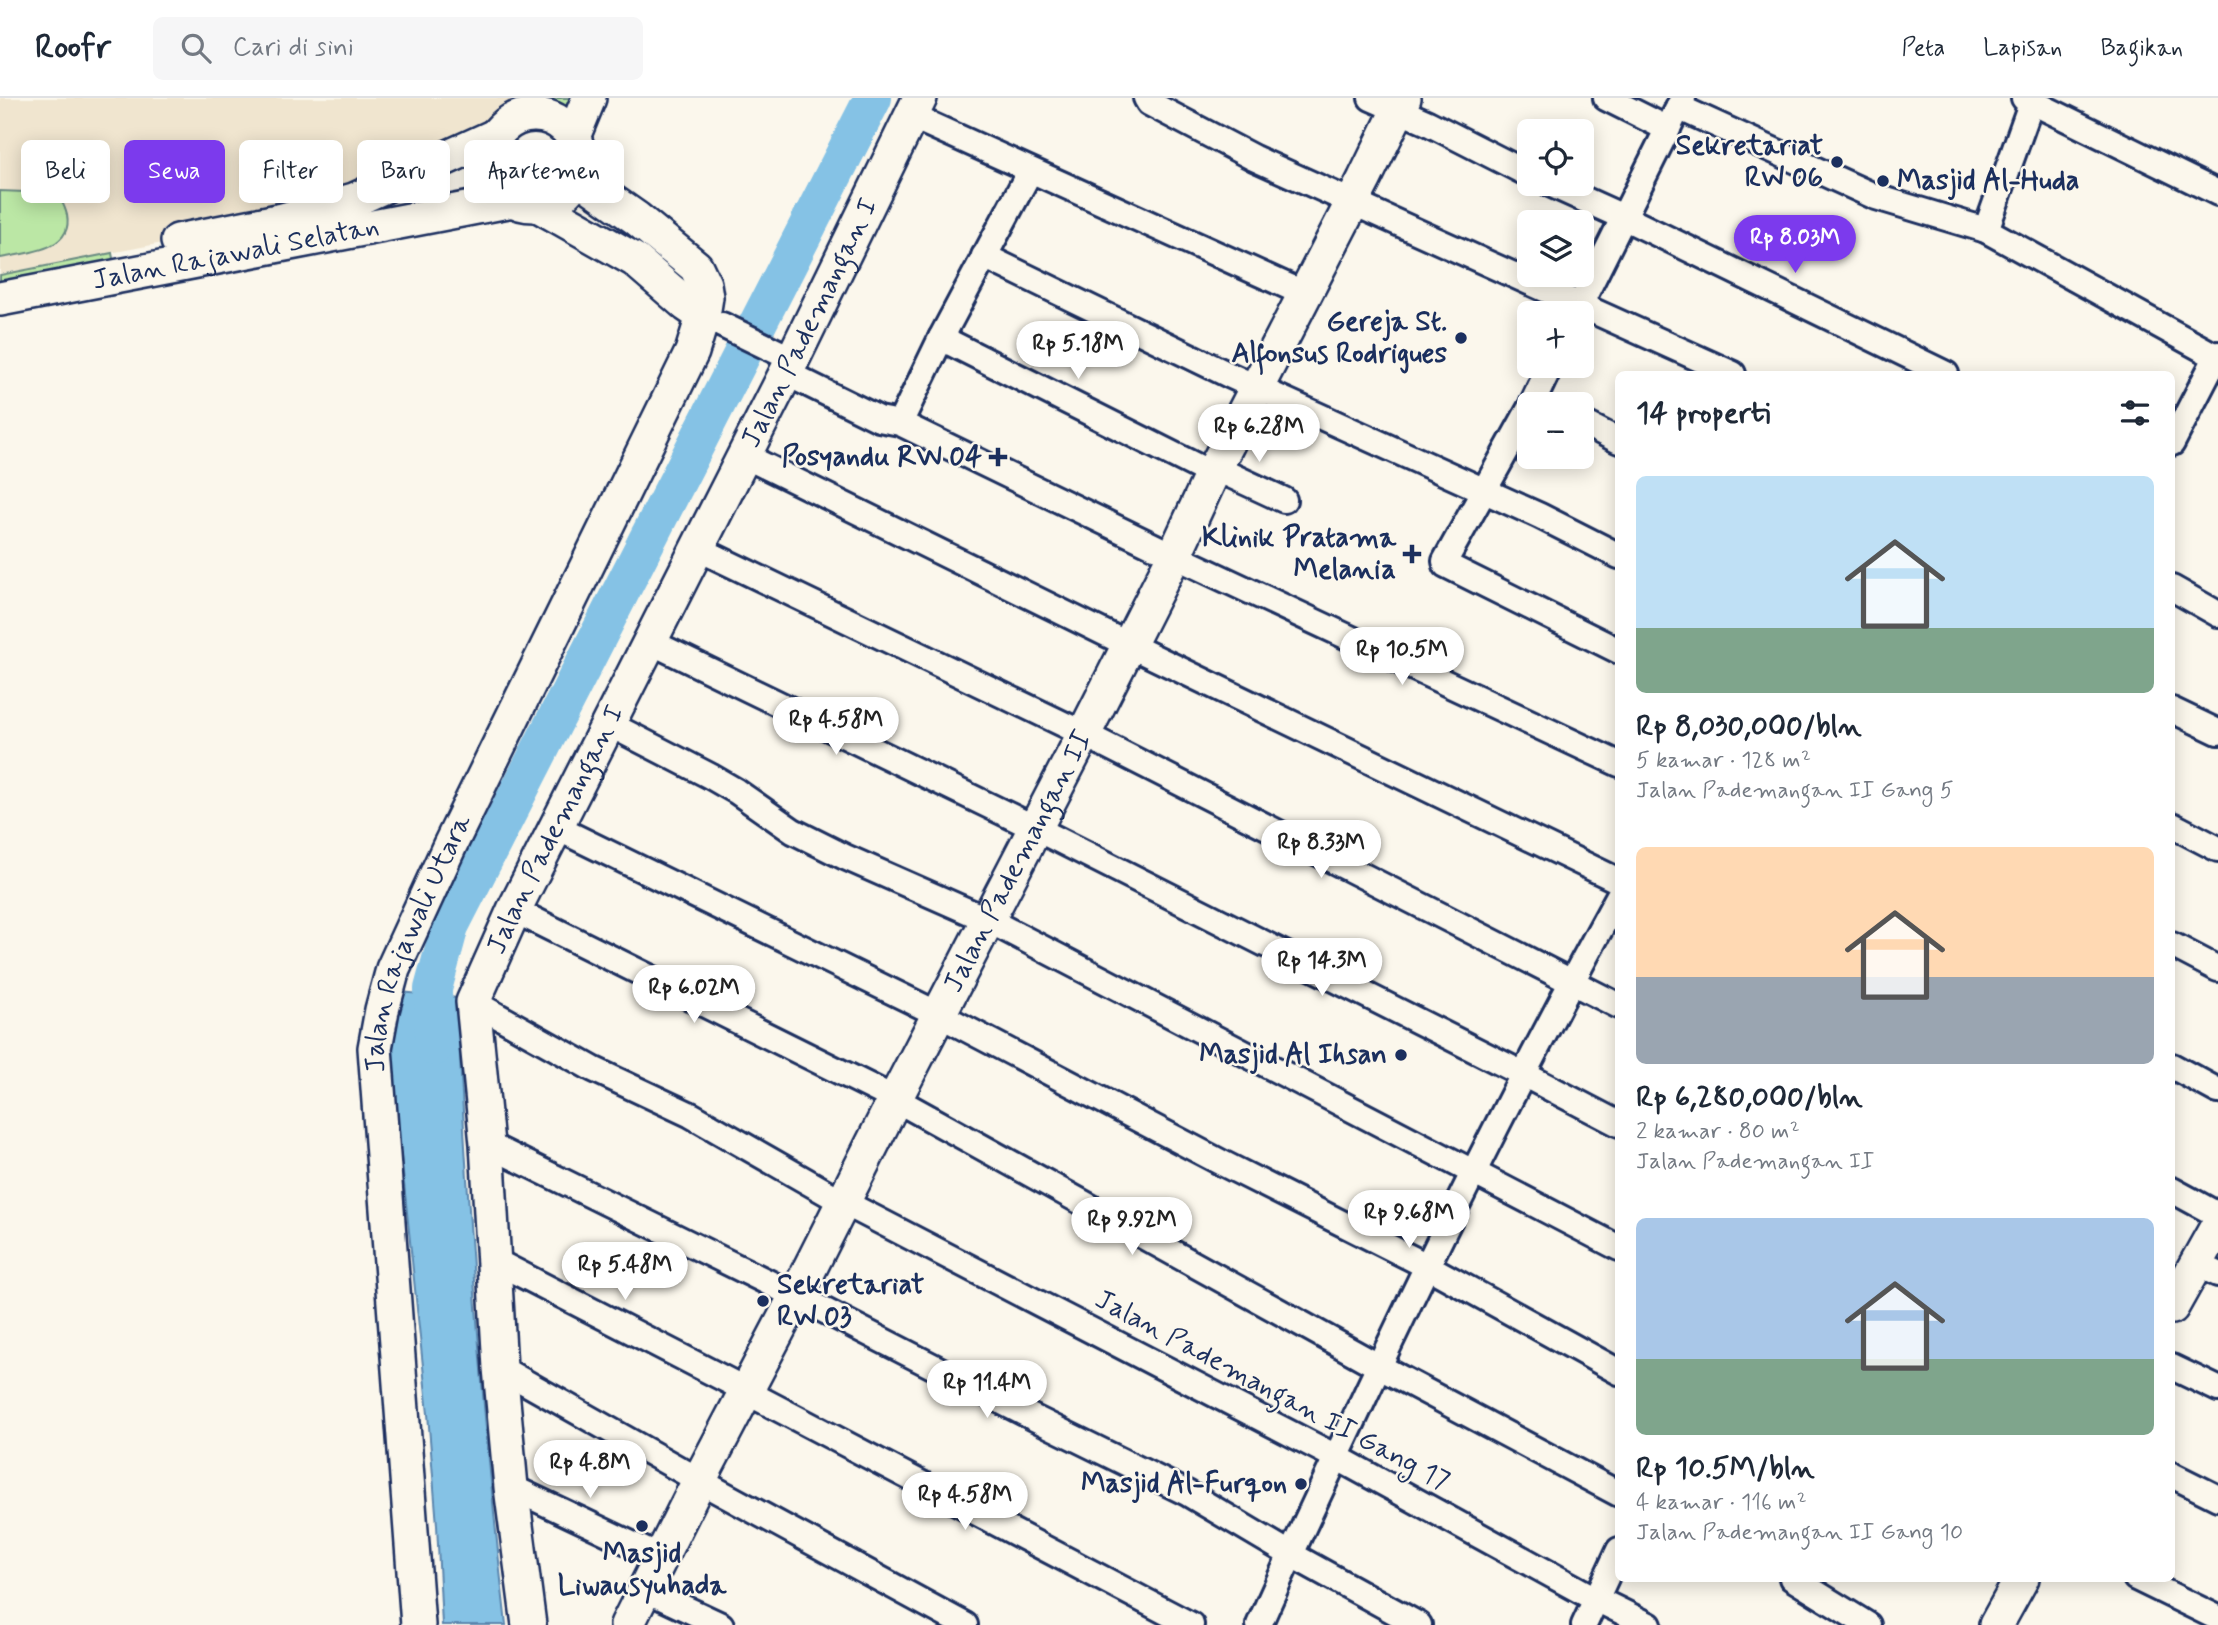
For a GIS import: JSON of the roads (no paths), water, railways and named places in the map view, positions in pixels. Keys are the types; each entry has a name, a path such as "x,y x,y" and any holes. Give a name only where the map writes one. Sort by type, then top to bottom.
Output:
{"street":[{"path":"573,137 589,98"},
{"path":"1146,98 1149,103 1254,158 1561,301"},
{"path":"1606,98 1677,111 1876,198 1986,230 2217,355 2175,437"},
{"path":"1986,230 2029,99 2218,193"},
{"path":"1391,102 1517,168"},
{"name":"Jalan Pademangan II","path":"627,1625 699,1479 843,1202 901,1103 938,1014 1084,734 1174,556 1213,471 1352,202 1391,102"},
{"path":"494,140 510,123 536,106 563,125 574,140"},
{"path":"916,107 1030,171 1305,294"},
{"name":"Jalan Pademangan I","path":"529,1625 511,1488 500,1368 487,1144 473,1002 514,910 743,455 783,360 916,107"},
{"path":"1582,301 1677,111"},
{"name":"Jalan Rajawali Selatan","path":"0,299 114,264 354,200 497,135"},
{"path":"901,423 942,338 1030,171"},
{"path":"1577,196 1623,217 1905,365 1932,371"},
{"name":"Jalan Rajawali Selatan","path":"0,275 114,264 518,203"},
{"path":"527,203 635,260 672,292 718,323 878,419 901,423 1174,556 1615,762"},
{"path":"615,203 695,267 672,292"},
{"path":"984,256 1257,387 1540,516 1615,554"},
{"name":"Jalan Rajawali Utara","path":"418,1625 375,1048 382,1010 393,969 439,869 692,352 718,323 695,267"},
{"path":"1594,316 1726,371"},
{"path":"942,338 1213,471 1284,500"},
{"path":"1594,428 1615,439"},
{"path":"1517,437 1456,540 1445,561 1446,565 1615,649"},
{"path":"743,455 1615,879"},
{"path":"696,548 1084,734 1615,1004"},
{"path":"2175,589 2215,605"},
{"path":"651,642 1035,828 1615,1122"},
{"path":"2175,711 2218,732"},
{"path":"609,724 710,776 802,836 845,858 988,920 1615,1246"},
{"path":"2175,826 2218,848"},
{"path":"555,827 938,1014 1224,1164 1427,1266 1615,1370"},
{"path":"1259,1625 1427,1266 1523,1073 1615,903"},
{"path":"514,910 901,1103 1378,1366 1615,1492"},
{"path":"2175,947 2218,969"},
{"name":"Jalan Pademangan II Gang 17","path":"473,1002 593,1069 691,1115 843,1202 1336,1457 1649,1625"},
{"path":"2175,1068 2218,1091"},
{"path":"487,1144 1186,1493 1290,1555 1419,1625"},
{"path":"2175,1192 2218,1215"},
{"path":"2175,1304 2207,1269 2218,1225"},
{"path":"495,1261 1191,1625"},
{"path":"500,1368 718,1491 965,1625"},
{"path":"2175,1368 2218,1389"},
{"path":"2175,1476 2218,1498"},
{"path":"511,1488 661,1558"},
{"path":"1584,1625 1615,1559"},
{"path":"1799,1582 1868,1625"},
{"path":"1996,1625 2020,1582"},
{"path":"2144,1582 2218,1618"},
{"path":"644,1589 721,1625"}],"water":[{"path":"401,992 457,998 476,1312 506,1625 442,1625 428,1414 402,1164 388,1060"}],"waterway":[{"path":"434,1047 433,989 450,926 873,98"}],"place":[{"name":"Sekretariat RW 06","path":"1837,162"},
{"name":"Masjid Al-Huda","path":"1883,181"},
{"name":"Gereja St. Alfonsus Rodrigues","path":"1461,338"},
{"name":"Posyandu RW 04","path":"998,457"},
{"name":"Klinik Pratama Melania","path":"1412,554"},
{"name":"Masjid Al Ihsan","path":"1401,1055"},
{"name":"Sekretariat RW 03","path":"763,1301"},
{"name":"Masjid Al-Furqon","path":"1301,1484"},
{"name":"Masjid Liwausyuhada","path":"642,1526"}]}
